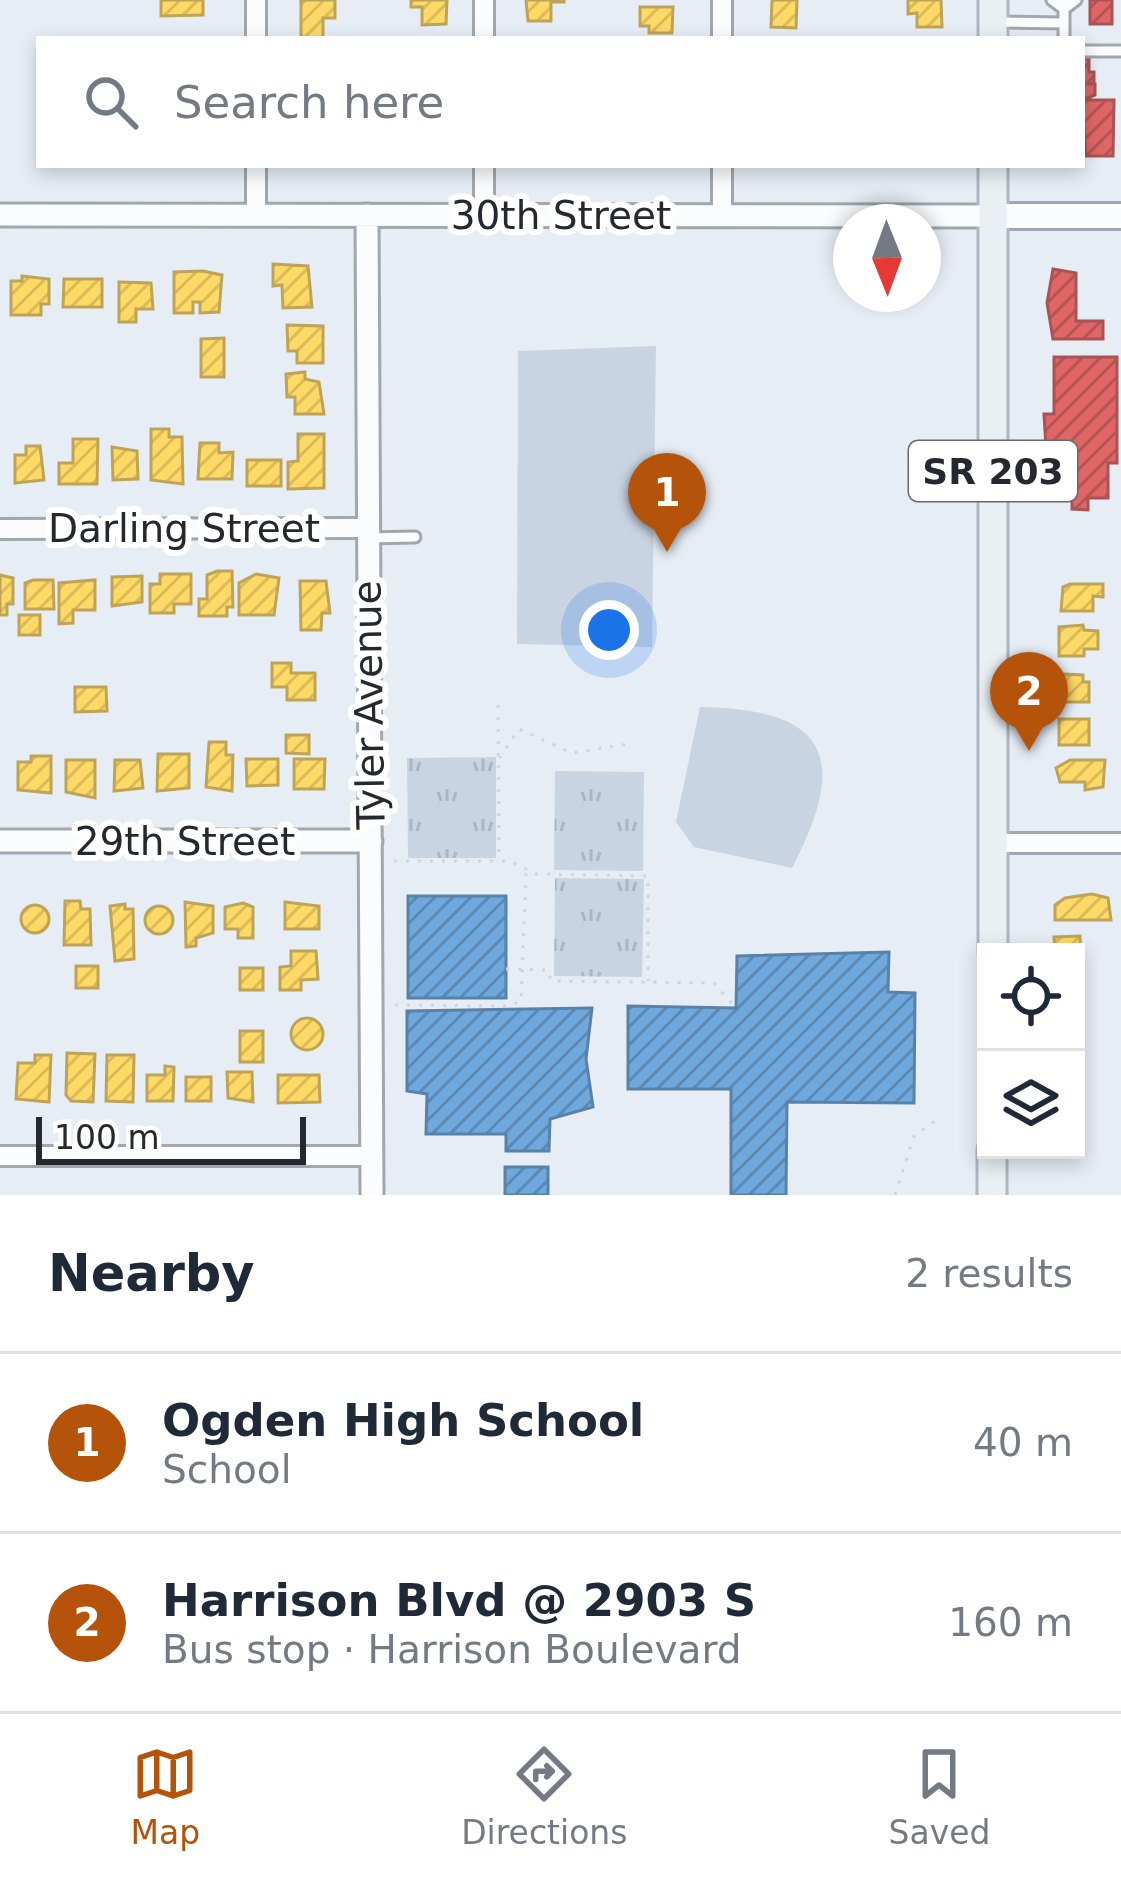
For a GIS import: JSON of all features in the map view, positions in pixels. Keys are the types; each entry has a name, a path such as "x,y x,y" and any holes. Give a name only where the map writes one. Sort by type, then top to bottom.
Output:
{"main road":[{"name":"SR 203","path":"993,168 993,943"},
{"name":"30th Street","path":"993,216 1121,216"},
{"path":"992,1159 992,1195"}],"street":[{"path":"256,0 256,36"},
{"path":"484,0 484,36"},
{"path":"722,0 722,36"},
{"path":"256,168 256,215"},
{"path":"484,168 484,215"},
{"path":"722,168 722,215"},
{"name":"30th Street","path":"0,215 993,216"},
{"name":"Tyler Avenue","path":"368,215 372,1195"},
{"name":"Darling Street","path":"0,529 368,533"},
{"name":"29th Street","path":"0,841 371,842"},
{"path":"992,843 1121,843"},
{"path":"0,1156 373,1156"}],"lane":[{"path":"1052,0 1064,5 1076,0"},
{"path":"1064,5 1064,36"},
{"path":"993,20 1064,23"},
{"path":"1085,51 1121,51"},
{"path":"368,533 415,537"}],"path":[{"path":"498,705 500,861"},
{"path":"499,758 520,729 572,753 634,743"},
{"path":"394,861 500,861 521,864 526,870 521,1001 510,1006 395,1005"},
{"path":"526,870 648,876 648,981"},
{"path":"506,969 548,970 551,981 714,983 736,1008"},
{"path":"895,1195 914,1136 938,1119"}],"green space":[{"path":"656,346 652,647 517,644 518,351"},
{"path":"700,707 777,717 801,730 816,747 822,769 820,796 792,868 694,847 676,822"},
{"path":"496,757 496,858 408,858 407,758"},
{"path":"555,771 644,772 643,871 554,870"},
{"path":"555,878 644,879 642,977 554,976"}],"building: Homes":[{"path":"161,0 203,0 203,15 161,16"},
{"path":"301,0 335,0 335,18 323,18 323,36 301,36"},
{"path":"411,0 447,0 446,24 422,25 422,7 411,7"},
{"path":"526,0 564,2 551,2 551,21 528,21"},
{"path":"772,0 797,0 796,28 771,27"},
{"path":"908,0 941,0 942,27 917,27 917,13 908,14"},
{"path":"640,7 673,7 672,33 649,33 649,26 640,26"},
{"path":"273,264 308,266 312,307 283,308 282,285 273,286"},
{"path":"174,272 222,275 219,312 200,313 200,302 193,302 193,313 174,313"},
{"path":"22,276 49,279 49,304 41,304 41,315 11,315 11,281 22,281"},
{"path":"64,279 102,279 102,307 63,307"},
{"path":"119,282 151,283 153,309 136,309 136,322 119,322"},
{"path":"287,325 323,326 323,363 297,363 297,351 288,351"},
{"path":"224,338 224,377 201,377 201,339"},
{"path":"305,372 305,379 319,382 324,414 295,414 295,397 287,397 286,374"},
{"path":"151,429 169,429 169,437 182,437 183,484 151,480"},
{"path":"298,434 324,434 324,488 288,489 288,462 298,461"},
{"path":"73,439 98,439 97,484 59,484 59,463 73,463"},
{"path":"200,443 219,443 219,453 233,452 232,479 198,479"},
{"path":"26,446 40,446 44,480 15,483 15,455 26,455"},
{"path":"112,447 137,451 138,479 113,480"},
{"path":"247,460 281,460 281,486 247,486"},
{"path":"232,571 233,607 227,607 227,616 199,616 199,599 207,599 207,575"},
{"path":"160,574 191,574 191,604 174,604 174,613 150,613 150,584 160,584"},
{"path":"256,574 279,578 274,615 239,615 239,583"},
{"path":"0,575 13,578 13,604 7,604 7,615 0,615"},
{"path":"142,576 142,602 112,606 112,577"},
{"path":"53,580 54,609 25,609 25,583"},
{"path":"95,580 95,610 73,610 73,623 59,624 59,583"},
{"path":"300,581 326,581 330,613 322,613 321,630 301,630"},
{"path":"1103,584 1103,597 1093,596 1093,611 1061,611 1063,587"},
{"path":"19,615 40,615 40,635 19,635"},
{"path":"1083,625 1084,630 1098,631 1098,649 1084,649 1084,656 1059,656 1059,627"},
{"path":"272,663 291,663 291,673 315,673 315,700 287,700 287,687 272,687"},
{"path":"1064,674 1083,675 1083,682 1089,682 1089,702 1060,702"},
{"path":"75,687 106,687 107,711 75,712"},
{"path":"1059,719 1089,719 1089,745 1059,745"},
{"path":"286,735 309,735 309,754 286,753"},
{"path":"209,742 226,742 226,755 233,755 232,791 206,787"},
{"path":"158,754 189,754 189,788 157,791"},
{"path":"31,756 51,756 51,793 18,790 18,762 31,762"},
{"path":"246,759 278,759 278,785 247,786"},
{"path":"294,759 325,759 324,789 294,789"},
{"path":"66,760 95,760 95,798 66,792"},
{"path":"115,760 140,760 143,788 114,791"},
{"path":"1070,760 1105,760 1103,787 1085,790 1085,782 1060,782 1056,768"},
{"path":"1092,894 1108,898 1111,920 1055,920 1055,905 1065,898"},
{"path":"65,901 80,901 81,909 90,909 91,945 64,945"},
{"path":"185,902 213,906 213,933 196,938 196,946 186,947"},
{"path":"285,902 319,906 319,929 285,929"},
{"path":"243,903 253,907 253,938 238,938 238,929 225,929 225,907"},
{"path":"125,904 125,909 133,909 134,959 115,961 110,906"},
{"path":"35,905 45,909 49,919 45,929 35,933 25,929 21,919 25,909"},
{"path":"159,906 169,910 173,920 169,930 159,934 149,930 145,920 149,910"},
{"path":"1080,936 1080,943 1054,943 1054,937"},
{"path":"291,951 316,951 318,979 301,980 301,990 280,990 280,967 291,966"},
{"path":"76,966 98,966 98,988 76,988"},
{"path":"240,968 263,968 263,990 240,990"},
{"path":"307,1018 318,1023 323,1034 318,1045 307,1050 296,1045 291,1034 296,1023"},
{"path":"240,1031 263,1031 263,1062 240,1062"},
{"path":"67,1053 95,1054 93,1102 71,1101 66,1095"},
{"path":"35,1055 51,1055 49,1102 16,1099 18,1063 35,1063"},
{"path":"107,1055 134,1055 133,1102 106,1101"},
{"path":"165,1066 174,1067 173,1101 147,1101 147,1075 165,1075"},
{"path":"227,1072 252,1072 253,1102 228,1098"},
{"path":"278,1075 319,1075 320,1102 278,1103"},
{"path":"186,1077 211,1077 211,1101 186,1101"}],"building: Shops":[{"path":"1090,0 1112,0 1112,24 1090,24"},
{"path":"1085,58 1089,58 1089,72 1094,72 1094,83 1088,84 1095,84 1095,95 1088,98"},
{"path":"1085,100 1114,100 1113,156 1086,156"},
{"path":"1053,269 1076,273 1076,321 1103,321 1103,339 1053,339 1047,303"},
{"path":"1054,357 1117,357 1117,463 1108,463 1108,498 1088,498 1088,510 1072,509 1072,500 1049,500 1044,414 1054,414"}],"building: Schools":[{"path":"408,896 506,896 506,998 408,998"},
{"path":"889,952 888,992 915,993 914,1103 787,1102 786,1195 731,1195 731,1089 628,1089 628,1006 736,1008 737,956"},
{"path":"592,1008 586,1059 593,1107 550,1119 549,1151 506,1151 506,1134 426,1134 427,1094 407,1091 407,1011"},
{"path":"505,1167 548,1167 548,1195 505,1195"}],"place":[{"name":"Ogden High School","path":"667,552"},
{"name":"Harrison Blvd @ 2903 S","path":"1029,751"}]}
